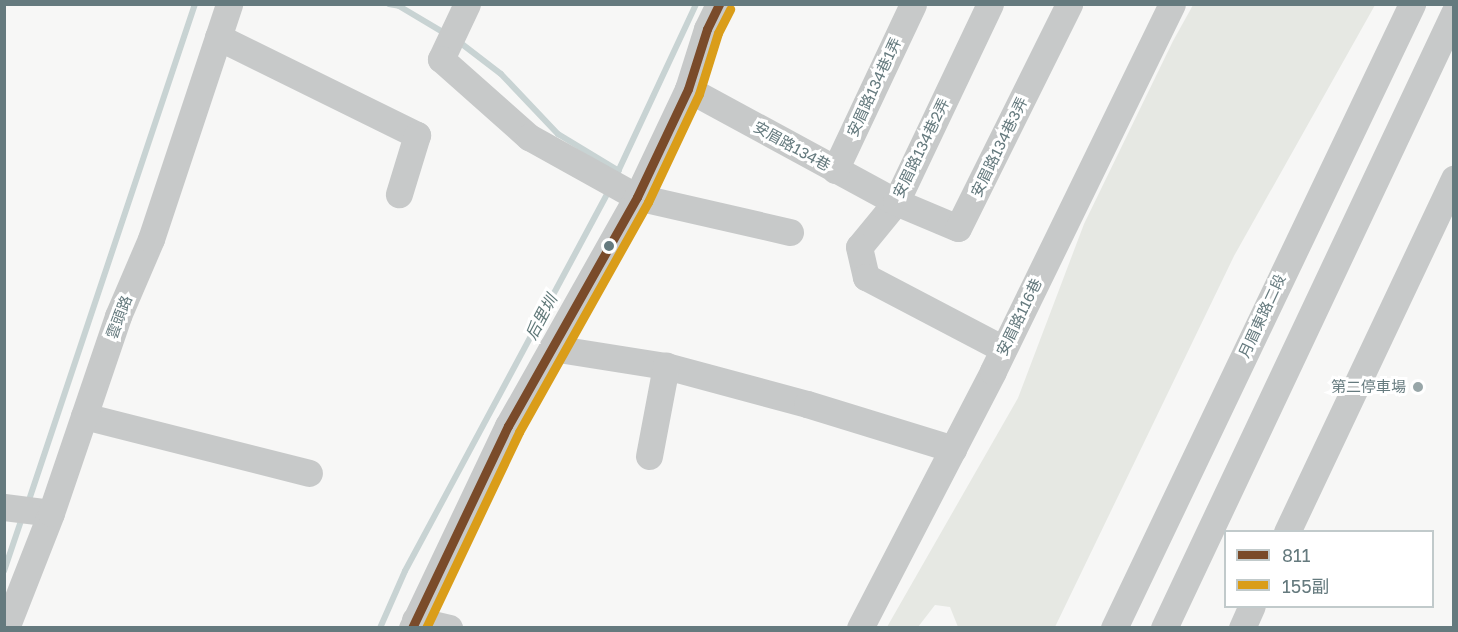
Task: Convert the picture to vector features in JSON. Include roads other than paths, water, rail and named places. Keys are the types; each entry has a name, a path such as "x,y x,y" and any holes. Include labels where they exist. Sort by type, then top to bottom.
{"street":[{"name":"雲頭路","path":"6,627 51,513 118,316 151,238 229,4"},
{"path":"467,4 441,59 529,137 637,196 790,232"},
{"path":"449,627 414,624 508,426 637,196 688,89 707,29 719,4"},
{"name":"安眉路134巷1弄","path":"835,170 913,4"},
{"name":"安眉路134巷2弄","path":"990,4 896,202 859,247 866,277 1003,349"},
{"name":"安眉路134巷3弄","path":"896,202 958,228 1069,4"},
{"name":"安眉路116巷","path":"860,627 953,449 1172,4"},
{"name":"月眉東路二段","path":"1114,627 1412,4"},
{"path":"1164,627 1454,13"},
{"path":"218,37 417,135 399,194"},
{"name":"安眉路134巷","path":"688,89 896,202"},
{"path":"1287,530 1454,178"},
{"path":"552,348 666,366 807,404 953,449"},
{"path":"649,456 666,366"},
{"path":"84,417 309,473"},
{"path":"4,507 51,513"},
{"path":"1242,627 1251,608"}],"waterway":[{"path":"28,503 195,4"},
{"path":"389,4 399,6 446,34"},
{"name":"后里圳","path":"615,178 696,4"},
{"path":"458,41 501,74 558,134 619,171"},
{"name":"后里圳","path":"380,628 405,571 609,190"},
{"path":"4,571 23,515"}],"place":[{"name":"第二停車場","path":"1418,387"}]}
